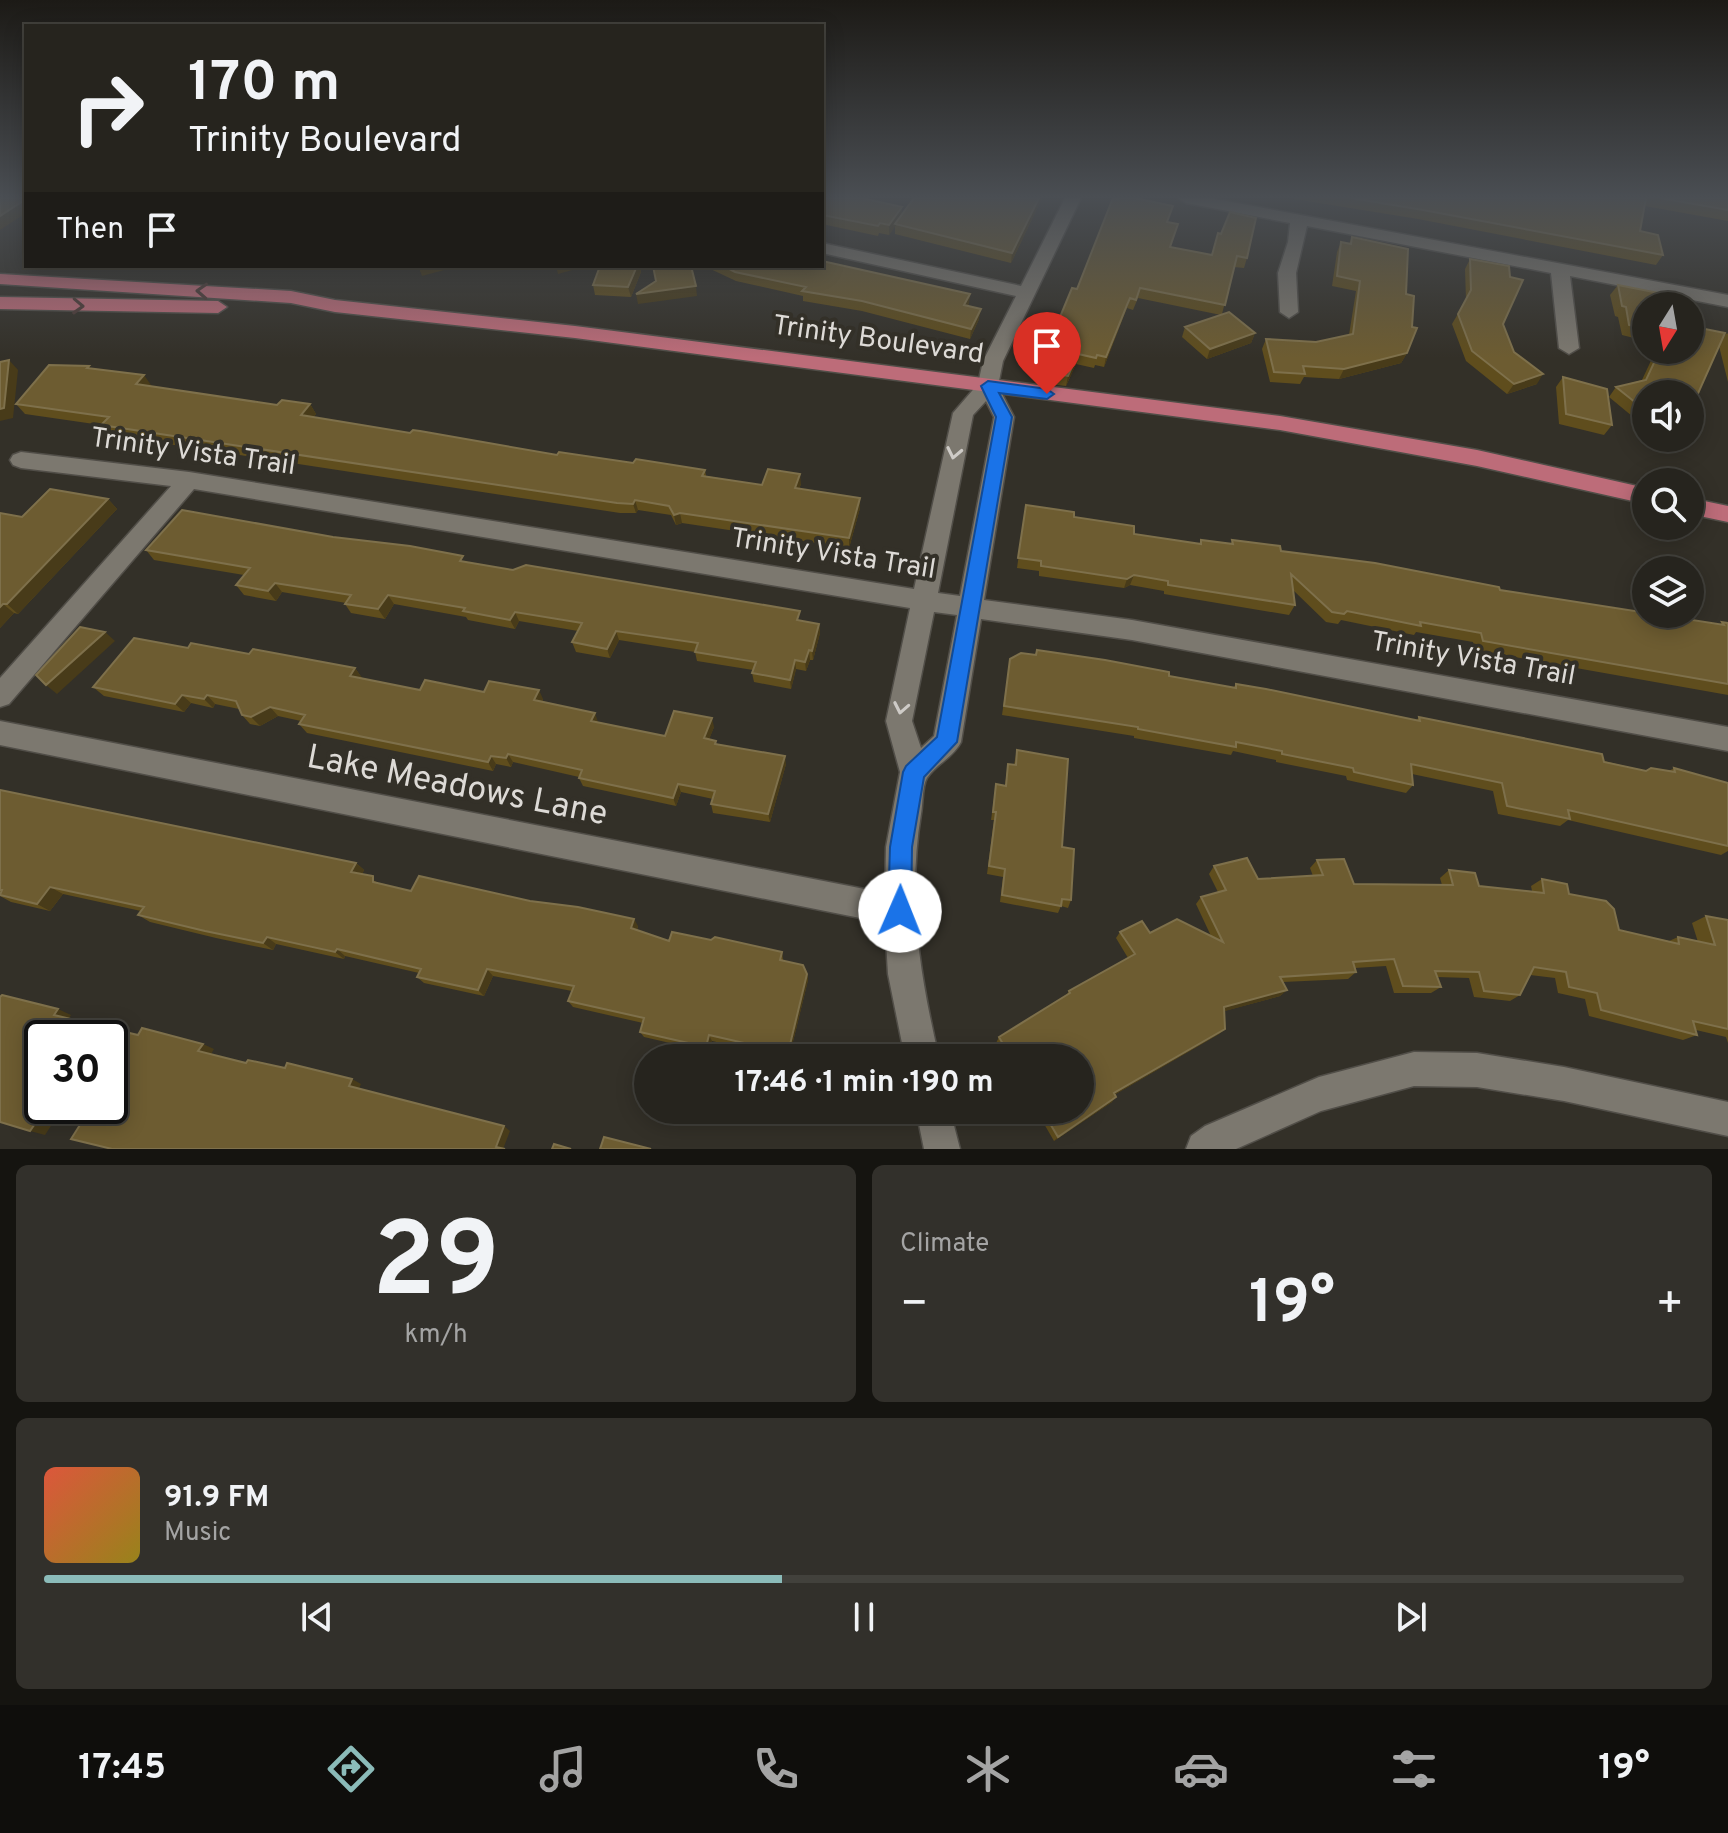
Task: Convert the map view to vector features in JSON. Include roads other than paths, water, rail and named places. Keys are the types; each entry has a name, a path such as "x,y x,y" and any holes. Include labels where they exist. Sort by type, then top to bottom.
{"main road":[{"name":"Trinity Boulevard","path":"0,279 277,296 335,306 575,332 1280,423 1477,458 1632,493"},
{"name":"Trinity Boulevard","path":"0,303 105,307 335,306"},
{"path":"1704,509 1728,514"}],"street":[{"path":"838,252 1027,293"},
{"path":"919,1044 904,974 900,911 901,847 914,772 899,721 963,413 988,386 993,361 1047,252"},
{"path":"1289,312 1287,273 1294,252"},
{"path":"1467,252 1728,301"},
{"path":"1560,269 1569,348"},
{"path":"914,772 947,742 1004,417 988,386"},
{"name":"Trinity Vista Trail","path":"21,460 189,480 971,608 1132,630 1728,739"},
{"path":"0,696 189,480"},
{"name":"Lake Meadows Lane","path":"0,733 900,911"},
{"path":"1204,1149 1218,1139 1319,1094 1414,1069 1477,1070 1564,1084 1728,1119"},
{"path":"936,1124 942,1149"}]}
